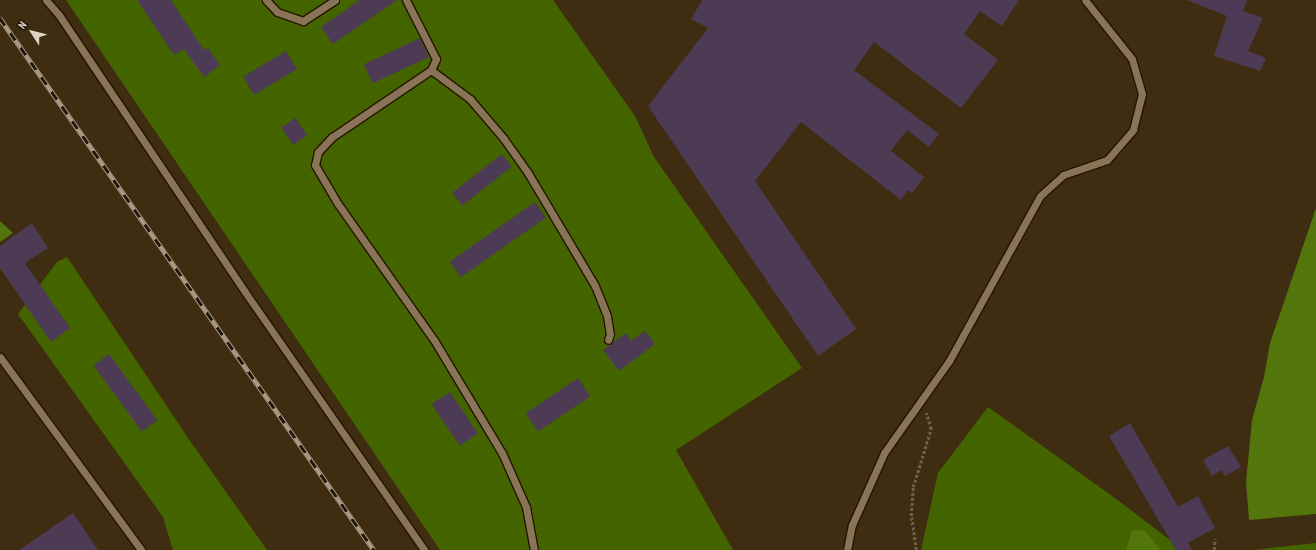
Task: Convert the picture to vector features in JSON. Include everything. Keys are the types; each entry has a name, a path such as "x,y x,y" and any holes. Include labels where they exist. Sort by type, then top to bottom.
{"lane":[{"path":"46,0 58,15 245,292 424,550"},
{"path":"266,0 276,12 303,21 335,0"},
{"path":"406,0 436,60 431,70 332,137 318,152 315,165 338,204 434,340 502,453 526,507 534,550"},
{"path":"847,550 852,525 884,453 949,362 1040,196 1063,175 1108,160 1133,130 1142,94 1132,58 1085,0"},
{"path":"431,70 470,99 504,139 528,173 595,286 608,316 610,334 608,340"},
{"path":"0,357 140,550"}],"path":[{"path":"916,550 911,516 913,487 931,429 922,399"},
{"path":"1214,550 1215,539"}],"green space":[{"path":"66,0 553,0 635,116 654,157 802,368 676,450 733,550 440,550"},
{"path":"1316,208 1316,514 1249,520 1246,482 1252,420 1264,377 1270,343"},
{"path":"0,221 13,233 0,242"},
{"path":"67,257 188,438 267,550 173,550 163,517 18,314 57,262"},
{"path":"988,407 1119,501 1183,550 921,550 938,473"},
{"path":"1144,530 1161,550 1126,550 1132,531"},
{"path":"1316,543 1316,550 1253,550"}],"building":[{"path":"137,0 171,0 204,50 208,48 220,65 204,77 184,49 174,55"},
{"path":"360,0 397,0 333,44 321,27"},
{"path":"702,0 1019,0 1002,26 980,11 964,34 998,60 961,108 874,42 854,70 939,134 929,147 907,130 891,151 924,177 912,193 908,190 901,200 801,122 755,181 856,329 818,356 648,106 708,28 691,19"},
{"path":"1187,0 1247,0 1243,11 1263,18 1248,51 1266,58 1260,71 1214,56 1227,16"},
{"path":"420,38 429,57 373,83 364,64"},
{"path":"286,51 297,69 254,95 243,77"},
{"path":"295,118 307,135 293,145 281,128"},
{"path":"502,154 512,167 462,205 452,193"},
{"path":"535,202 546,218 461,277 450,262"},
{"path":"32,223 48,248 25,263 70,328 51,342 0,268 0,246"},
{"path":"645,331 655,344 619,371 603,350 626,333 631,341"},
{"path":"109,354 157,420 142,432 94,365"},
{"path":"578,378 590,396 538,431 526,413"},
{"path":"450,392 478,433 460,446 432,404"},
{"path":"1130,423 1178,507 1198,496 1215,528 1188,543 1192,550 1176,550 1109,436"},
{"path":"1228,446 1241,467 1225,476 1222,470 1212,476 1203,460"},
{"path":"73,513 98,550 19,550"}],"railway":[{"path":"0,18 374,550"}]}
